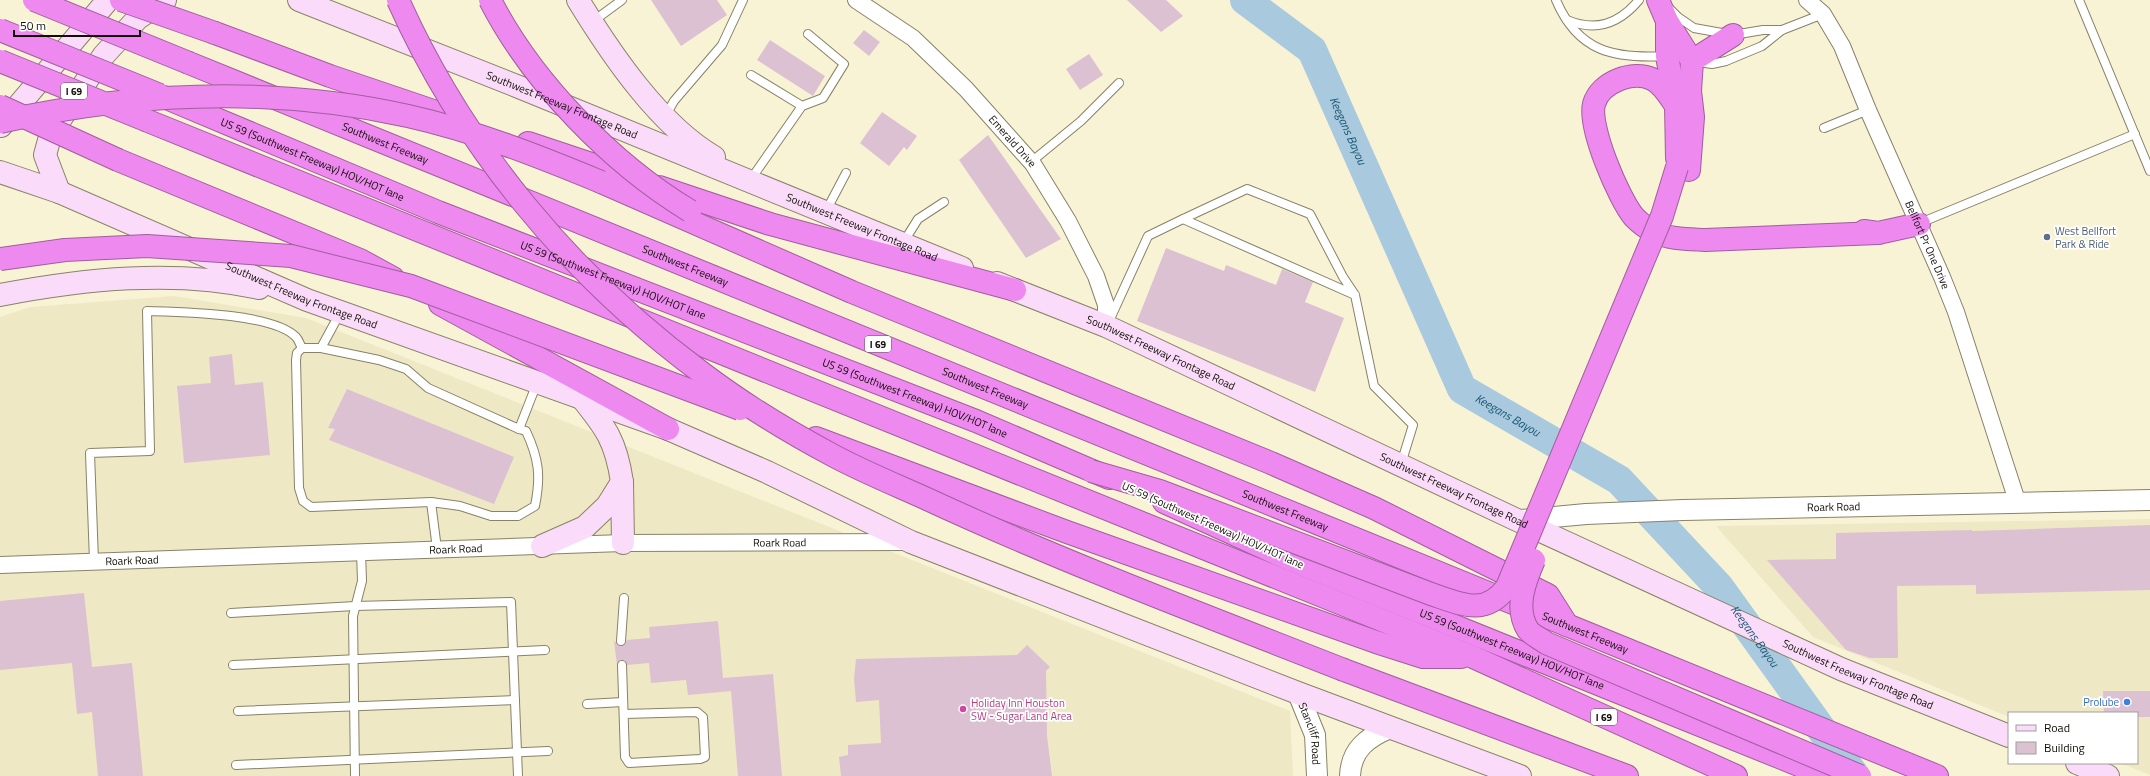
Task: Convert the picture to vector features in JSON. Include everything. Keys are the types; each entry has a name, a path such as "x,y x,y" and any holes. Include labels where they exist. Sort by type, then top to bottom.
{"highway":[{"name":"Southwest Freeway","path":"34,0 1936,776"},
{"path":"121,0 330,76 770,224 1015,290"},
{"path":"398,0 409,26 452,104 526,206 567,254 651,334 703,375 756,410 835,457 1003,534 1344,670 1627,776"},
{"path":"490,0 525,56 562,102 586,128 640,176 728,238"},
{"path":"1091,471 1160,491 1325,556 1466,605 1479,606 1490,603 1502,594 1507,587 1683,169 1693,117 1690,91 1678,58 1664,10 1658,0"},
{"name":"US 59 (Southwest Freeway) HOV/HOT lane","path":"0,30 438,212 690,312 976,421 1284,557 1826,776"},
{"path":"1678,58 1733,35"},
{"path":"1678,58 1676,106 1686,188 1675,222 1578,450 1524,584 1521,601 1524,621 1529,631 1546,643 1860,776"},
{"name":"I 69","path":"0,61 1472,657 1736,776"},
{"path":"1676,106 1669,95 1652,79 1628,77 1614,81 1603,89 1594,104 1593,123 1600,145 1624,201 1635,218 1653,232 1666,235 1721,229 1793,225 1878,233 1918,224"},
{"path":"0,122 77,107 165,97 255,96 347,105 408,116 500,143 601,182 809,274 1271,463 1374,508 1548,595 1567,625"},
{"path":"0,106 118,160 360,260 668,429"},
{"path":"0,260 64,250 147,246 291,256 411,286 1066,532 1376,642 1423,657 1472,657"}],"main road":[{"path":"78,36 90,0"},
{"path":"0,127 108,0"},
{"path":"59,192 45,155 51,133 104,55 138,18 164,0"},
{"name":"Southwest Freeway Frontage Road","path":"299,0 758,183 902,244 1106,326 1517,520 1841,669 2008,736"},
{"path":"578,0 634,83 665,116 700,149 758,183"},
{"name":"Southwest Freeway Frontage Road","path":"0,172 59,192 308,300 580,396 668,429 767,472 911,542 1390,728 1494,772 1520,776"},
{"path":"0,295 107,279 163,278 236,283 308,300"},
{"path":"580,396 605,427 615,446 622,482 623,543"},
{"path":"542,546 585,527 607,506 622,482"},
{"path":"2079,764 2108,776"}],"street":[{"name":"Emerald Drive","path":"856,0 913,38 966,89 1031,162 1068,221 1096,276 1106,305 1106,326"},
{"name":"Bellfort Pr One Drive","path":"1807,0 1824,14 1842,46 1868,110 1956,312 2018,504"},
{"name":"Roark Road","path":"1517,520 1586,514 1682,510 1758,510 2150,500"},
{"name":"Roark Road","path":"0,565 623,543 911,542"},
{"name":"Stancliff Road","path":"1298,693 1315,735 1317,776"},
{"path":"1350,776 1350,768 1358,750 1370,736 1390,728"}],"lane":[{"path":"592,22 622,0"},
{"path":"665,116 674,101 722,45 743,0"},
{"path":"1556,0 1564,18 1584,40 1608,52 1633,57 1678,58 1712,64 1726,61 1762,46 1782,30 1824,14"},
{"path":"1564,18 1580,25 1596,26 1614,21 1628,13 1639,0"},
{"path":"2079,0 2150,171"},
{"path":"1664,10 1678,17 1694,28 1733,35 1764,30 1782,30"},
{"path":"758,183 802,106 823,98 844,64 808,34"},
{"path":"751,75 802,106"},
{"path":"1031,162 1081,121 1119,83"},
{"path":"1824,128 1868,110"},
{"path":"1918,224 2135,134"},
{"path":"826,212 846,173"},
{"path":"1106,326 1148,236 1247,189 1310,214 1355,295 1374,386 1413,425 1400,465"},
{"path":"902,244 918,219 944,202"},
{"path":"1183,219 1355,295"},
{"path":"94,561 90,453 150,451 147,311 210,314 248,318 283,329 296,337 302,348"},
{"path":"321,348 340,311"},
{"path":"302,348 321,348 379,360 406,368 428,388 526,431 536,453 539,486 536,506 518,516 491,516 460,506 431,502 311,507 303,501 299,488 296,360 297,353 302,348"},
{"path":"519,428 538,381"},
{"path":"431,502 437,549"},
{"path":"355,776 353,616 362,581 361,552"},
{"path":"620,641 624,598"},
{"path":"231,613 355,606 511,602 518,776"},
{"path":"233,665 513,653 545,650"},
{"path":"622,665 625,757 629,763 700,760 705,757 703,716 697,712 624,714"},
{"path":"238,712 515,700"},
{"path":"587,704 623,702"},
{"path":"236,765 548,750"}],"shaded area":[{"path":"174,296 306,318 1290,711 1293,776 0,776 0,317 30,307"},
{"path":"2150,519 2150,775 2122,764 2138,764 2138,712 2008,712 2008,717 1813,637 1716,526"}],"building":[{"path":"651,0 717,0 727,15 681,46"},
{"path":"1127,0 1166,0 1183,16 1161,32"},
{"path":"864,30 880,42 869,56 853,43"},
{"path":"770,40 825,76 813,96 757,60"},
{"path":"1089,54 1103,75 1080,90 1066,69"},
{"path":"882,112 917,136 907,150 904,147 889,166 860,143"},
{"path":"988,135 1061,239 1026,258 959,160"},
{"path":"1166,248 1224,271 1226,265 1276,285 1282,269 1313,282 1305,302 1344,318 1315,392 1137,321"},
{"path":"232,354 235,385 263,382 270,455 184,463 177,386 211,383 209,357"},
{"path":"347,389 514,457 494,504 329,440 335,429 328,428"},
{"path":"2150,525 2150,590 1976,594 1976,585 1897,586 1898,658 1870,658 1846,650 1767,560 1836,559 1836,533 1972,531"},
{"path":"84,593 92,667 132,663 143,776 98,776 92,712 77,714 72,663 0,670 0,601"},
{"path":"718,621 723,678 773,674 782,776 738,776 731,691 688,695 686,680 651,683 649,663 627,665 625,660 621,660 617,665 614,641 621,646 625,644 627,640 650,638 649,627"},
{"name":"Holiday Inn Houston SW - Sugar Land Area","path":"1027,645 1050,667 1046,671 1047,736 1052,776 841,776 839,757 848,755 848,745 881,743 879,700 856,702 854,679 856,659 1017,655"},
{"name":"Prolube","path":"2103,691 2150,691 2150,717 2138,717 2138,712 2104,712"}],"waterway":[{"name":"Keegans Bayou","path":"1245,0 1312,50 1462,389 1619,480 1719,587 1855,776"}],"place":[{"name":"West Bellfort Park & Ride","path":"2047,237"},
{"name":"Prolube","path":"2127,702"},
{"name":"Holiday Inn Houston SW - Sugar Land Area","path":"963,709"}]}
